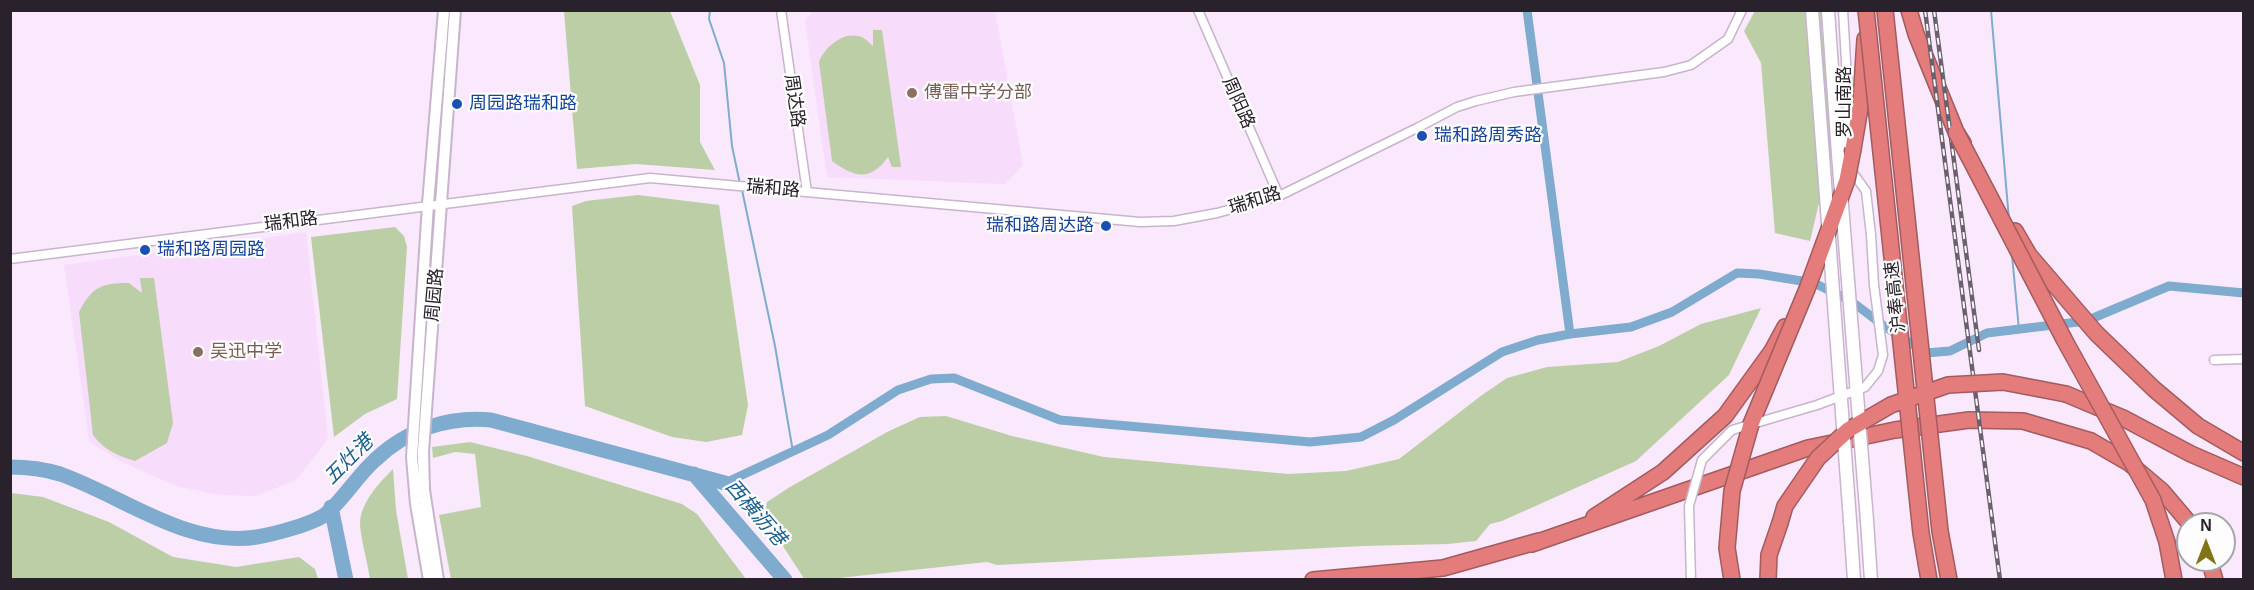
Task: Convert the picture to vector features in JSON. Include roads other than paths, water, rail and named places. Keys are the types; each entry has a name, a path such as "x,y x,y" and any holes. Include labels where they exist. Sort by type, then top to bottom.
{"highway":[{"name":"沪奉高速","path":"1884,10 1939,519 1949,579"},
{"path":"1909,10 1916,34 1956,132 2059,331 2153,500 2174,579"},
{"name":"沪奉高速","path":"1866,13 1920,533 1929,579"},
{"path":"1732,579 1727,548 1732,491 1752,424 1807,289 1847,180 1861,102 1866,13"},
{"path":"1956,132 2029,255 2096,333 2154,389 2198,426 2244,453"},
{"path":"1532,544 1598,515 1663,472 1725,416 1772,351 1807,289"},
{"path":"1768,579 1769,555 1785,506 1818,458 1848,430 1891,405 1948,385 2003,382 2067,394 2123,418 2191,454 2244,477"},
{"path":"1313,579 1443,568 1532,544 1808,448 1895,430 1969,420 2023,421 2091,441 2129,463 2162,491 2180,512"}],"main road":[{"name":"罗山南路","path":"1812,10 1854,579"},
{"name":"罗山南路","path":"1828,10 1872,579"}],"street":[{"name":"周园路","path":"429,579 416,504 412,457 428,204 444,10"},
{"name":"周园路","path":"438,579 424,490 423,452 455,10"},
{"name":"周达路","path":"781,10 807,192"},
{"name":"周阳路","path":"1198,10 1279,196"},
{"name":"罗山南路","path":"1691,579 1689,506 1702,460 1732,430 1817,405 1865,387 1878,371 1883,355 1866,191 1853,173 1845,148 1849,114 1843,10"},
{"name":"瑞和路","path":"10,259 428,204 650,178 1140,222 1174,221 1217,213 1279,196 1457,107 1514,92 1664,72 1691,65 1728,39 1741,14"},
{"path":"2214,360 2244,359"}],"waterway":[{"path":"710,10 709,19 724,63 732,146 740,184"},
{"path":"1527,10 1570,334"},
{"path":"1991,10 2009,220"},
{"path":"742,190 775,346 793,452"},
{"path":"2012,255 2019,330"},
{"path":"725,483 828,435 898,390 931,379 954,378 1060,420 1310,442 1361,437 1394,420 1502,352 1538,340 1631,327 1672,312 1737,273 1759,274 1814,283 1851,301 1926,353 1950,351 1987,333 2086,321 2169,286 2244,293"},
{"name":"五灶港","path":"10,467 60,474 181,528 206,535 231,538 273,534 320,518 333,508 368,466 387,450 428,427 459,420 491,420 725,483"},
{"name":"西横沥港","path":"694,474 785,580"},
{"path":"331,507 346,580"}],"railway":[{"path":"1925,10 2000,580"},
{"path":"1934,10 1979,350"}],"place":[{"name":"傅雷中学分部","path":"912,93"},
{"name":"周园路瑞和路","path":"457,104"},
{"name":"瑞和路周秀路","path":"1422,136"},
{"name":"瑞和路周达路","path":"1106,226"},
{"name":"瑞和路周园路","path":"145,250"},
{"name":"吴迅中学","path":"198,352"}]}
